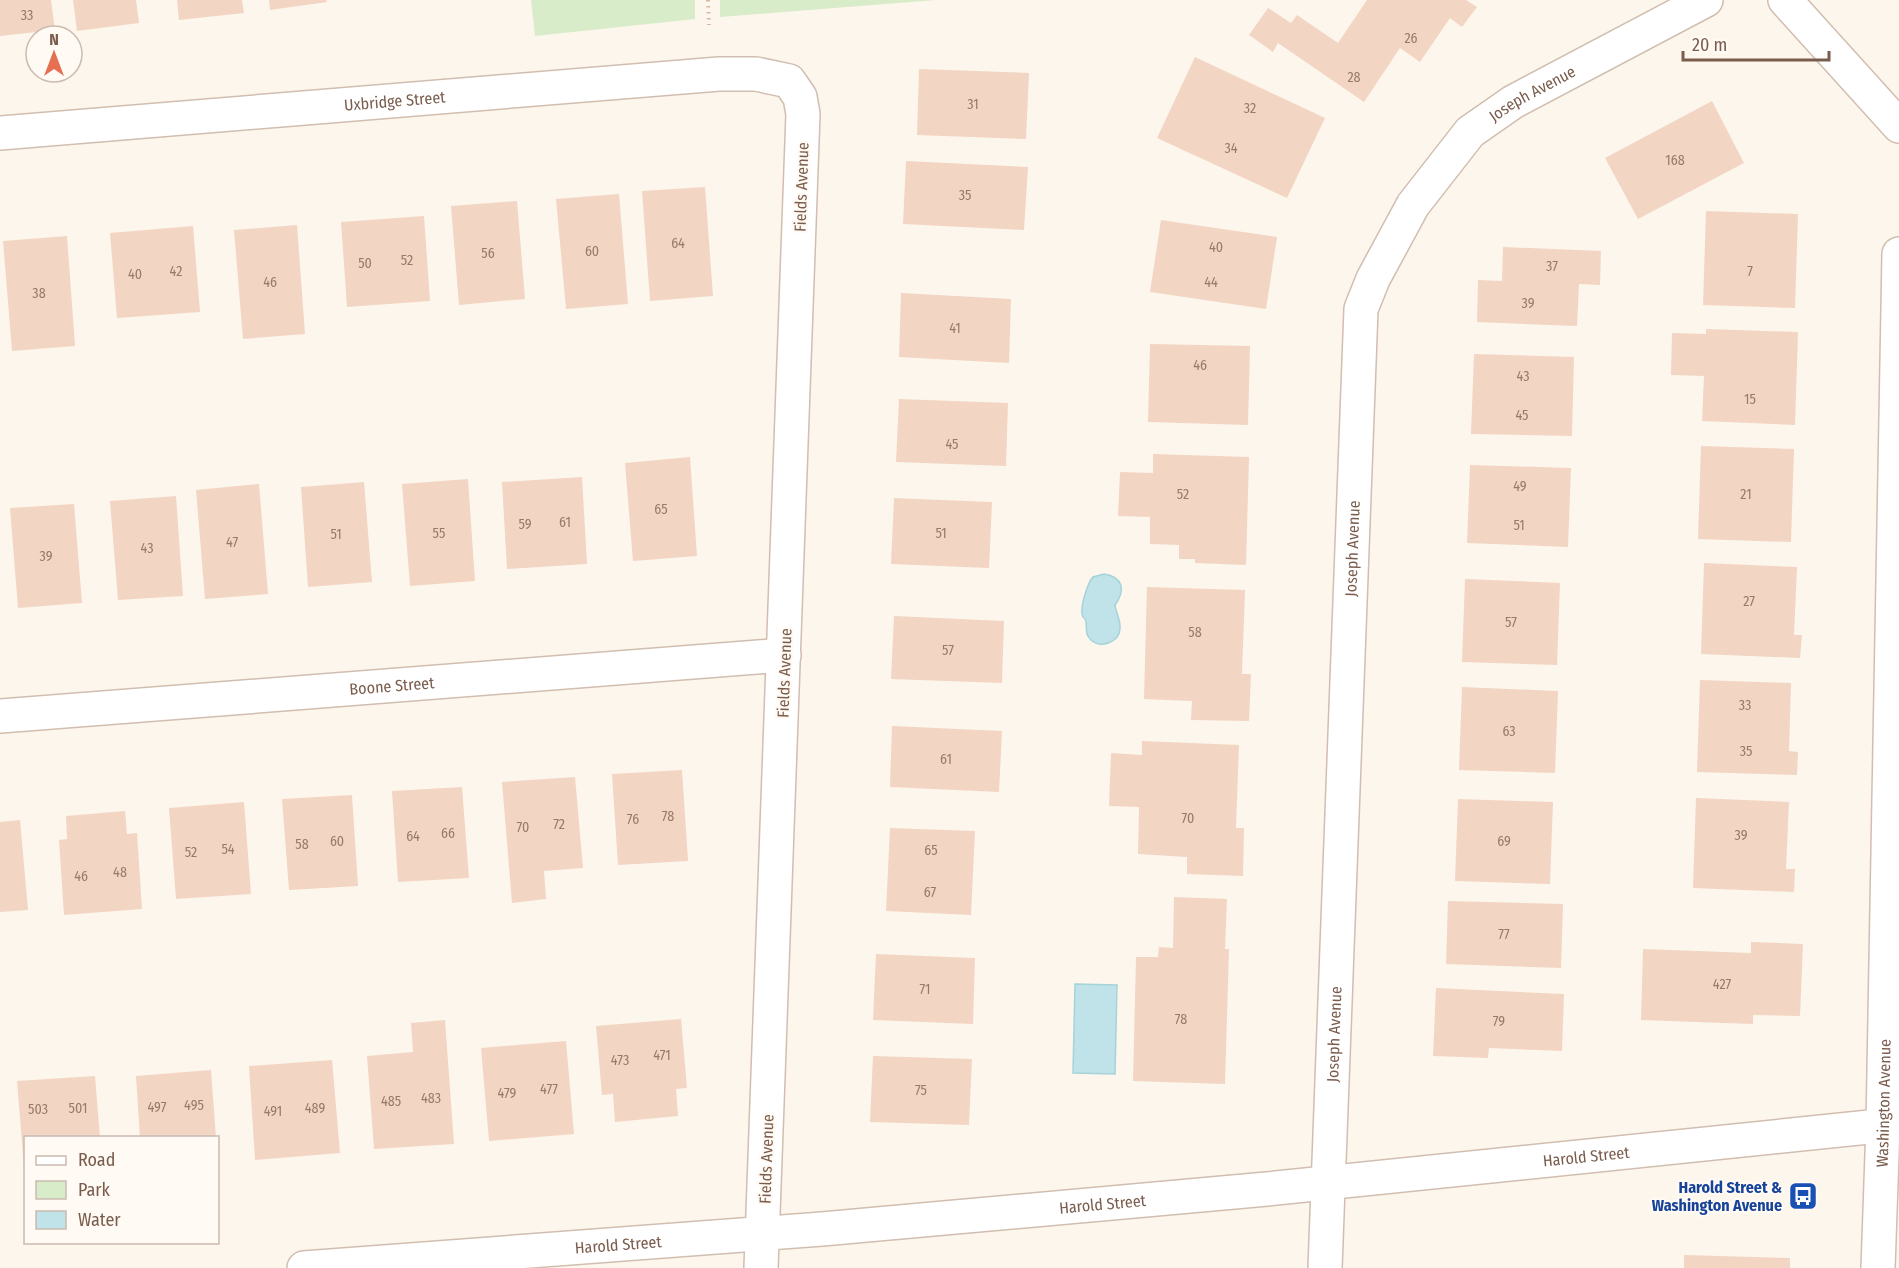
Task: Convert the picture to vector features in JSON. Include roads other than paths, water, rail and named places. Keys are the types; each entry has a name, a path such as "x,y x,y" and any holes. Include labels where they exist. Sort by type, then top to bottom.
{"street":[{"name":"Joseph Avenue","path":"1325,1268 1361,309 1373,279 1413,206 1470,132 1513,102 1706,0"},
{"path":"1785,0 1899,126"},
{"name":"Uxbridge Street","path":"0,133 719,74 756,74 789,81"},
{"name":"Fields Avenue","path":"761,1268 803,114 800,97 789,81"},
{"name":"Washington Avenue","path":"1878,1268 1891,1125 1899,254"},
{"name":"Boone Street","path":"0,716 784,655"},
{"name":"Harold Street","path":"304,1268 763,1234 1328,1184 1891,1125"}],"water":[{"path":"1104,574 1115,578 1121,585 1121,594 1115,605 1120,629 1113,641 1100,644 1095,643 1088,636 1082,610 1090,581 1093,577"},
{"path":"1075,984 1117,985 1115,1074 1073,1073"}],"place":[{"name":"Harold Street & Washington Avenue","path":"1803,1196"}]}
